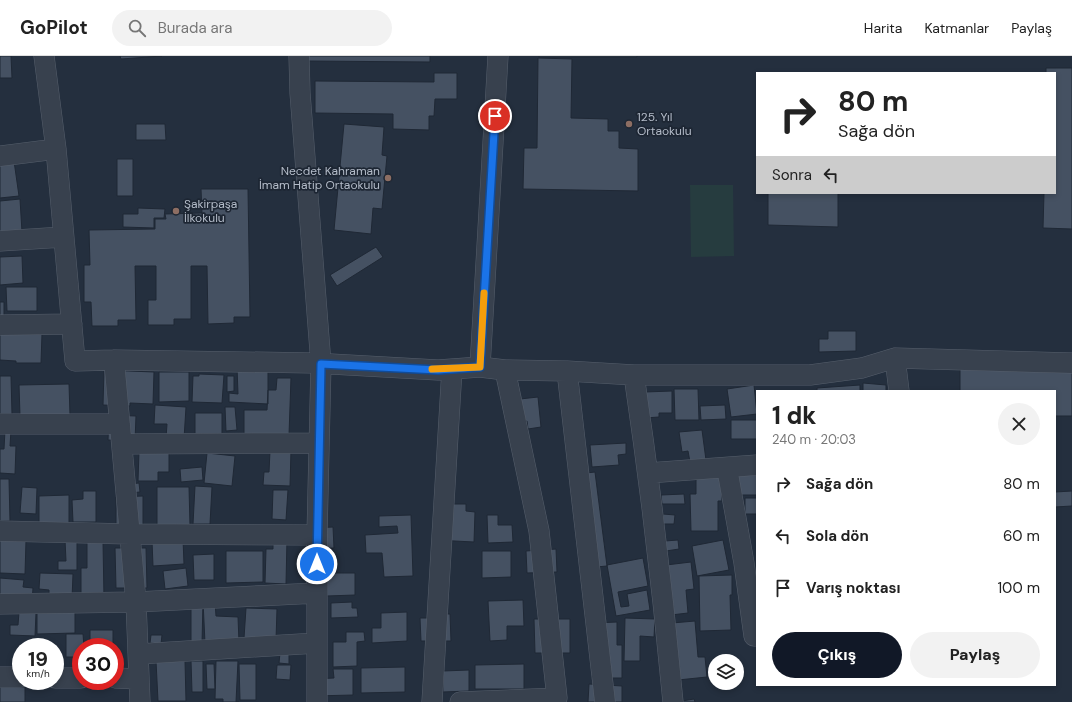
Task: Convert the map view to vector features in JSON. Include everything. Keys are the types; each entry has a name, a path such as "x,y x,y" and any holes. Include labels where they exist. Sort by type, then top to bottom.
{"street":[{"path":"44,56 56,149 75,361 114,360 321,364 438,370 480,367 505,370 567,371 634,375 810,375 862,368 895,358 1072,363"},
{"path":"299,56 300,93 321,364 317,535 317,702"},
{"path":"480,367 498,56"},
{"path":"0,156 56,149"},
{"path":"0,240 63,236"},
{"path":"0,325 72,324"},
{"path":"895,358 900,390"},
{"path":"114,360 136,602 140,702"},
{"path":"432,702 452,369"},
{"path":"460,702 556,698 538,531 505,370"},
{"path":"567,371 605,702"},
{"path":"634,375 648,473 664,607 673,702"},
{"path":"0,424 120,424"},
{"path":"122,444 319,443"},
{"path":"648,473 756,466"},
{"path":"728,468 751,562 754,636 756,636"},
{"path":"0,531 130,534 317,535"},
{"path":"0,604 136,602 317,593"},
{"path":"139,654 317,643"},
{"path":"0,677 12,677"},
{"path":"124,678 139,679"}],"green space":[{"path":"690,185 733,185 734,256 691,257"}],"building":[{"path":"0,56 11,56 12,78 0,78"},
{"path":"120,56 162,56 121,59"},
{"path":"307,56 430,56 430,62 307,61"},
{"path":"637,56 637,57 539,57"},
{"path":"538,58 572,59 571,118 608,119 608,131 619,131 619,148 638,149 638,191 523,189 524,148 537,148"},
{"path":"1046,68 1072,68 1072,229 1043,228 1044,194 1056,194 1056,72 1046,72"},
{"path":"434,73 457,73 457,99 435,99 434,116 429,116 429,130 393,129 393,114 315,113 315,81 434,82"},
{"path":"136,124 165,124 166,140 136,140"},
{"path":"344,124 384,127 382,155 387,156 382,209 373,208 371,234 334,230"},
{"path":"117,159 133,159 133,196 117,196"},
{"path":"14,161 19,196 0,198 0,162"},
{"path":"201,189 248,189 250,317 234,317 234,323 208,324 207,266 191,266 191,319 174,319 174,325 148,325 148,300 156,300 156,266 135,266 136,320 118,320 118,326 92,326 91,302 84,302 84,265 90,265 89,230 155,229 155,219 166,219 165,214 202,213"},
{"path":"768,194 838,194 838,227 768,225"},
{"path":"20,199 22,232 0,234 0,201"},
{"path":"138,208 165,209 164,218 154,218 154,228 123,227 123,214 138,214"},
{"path":"376,247 383,257 337,286 330,275"},
{"path":"22,256 23,283 0,285 0,257"},
{"path":"6,287 37,287 37,311 7,311"},
{"path":"0,302 4,302 4,324 0,324"},
{"path":"828,331 856,331 856,351 819,352 819,339 828,339"},
{"path":"0,332 42,334 41,363 16,363 16,361 0,360"},
{"path":"237,367 268,367 268,404 229,402 229,393 238,394"},
{"path":"960,368 1072,368 1072,416 1056,416 1056,390 960,390"},
{"path":"104,370 154,372 153,404 130,403 130,406 103,405"},
{"path":"159,372 189,372 189,401 159,402"},
{"path":"199,374 224,375 222,403 192,402 193,376 199,376"},
{"path":"0,376 11,376 12,414 0,414"},
{"path":"227,376 234,376 234,391 227,392"},
{"path":"277,378 291,378 289,435 244,434 244,410 267,410 268,390 276,390"},
{"path":"863,383 886,385 886,390 863,390"},
{"path":"69,384 70,415 20,416 19,385"},
{"path":"754,385 756,414 731,417 727,389"},
{"path":"860,385 860,390 817,390 817,388"},
{"path":"674,389 698,389 699,420 675,420"},
{"path":"672,391 672,413 659,413 659,417 645,418 645,392"},
{"path":"538,397 541,427 528,429 527,421 513,422 511,400"},
{"path":"155,405 186,407 184,439 166,438 167,424 154,424"},
{"path":"725,405 726,419 701,420 700,406"},
{"path":"225,407 235,407 237,430 226,431"},
{"path":"195,413 222,413 222,435 195,435"},
{"path":"109,415 136,416 135,441 108,440"},
{"path":"731,420 756,420 756,439 731,439"},
{"path":"5,430 11,430 10,446 16,446 15,474 0,473 0,449 4,449"},
{"path":"702,430 706,460 690,462 688,451 682,452 679,432"},
{"path":"626,443 626,454 618,455 619,465 592,467 590,445"},
{"path":"139,451 169,451 169,472 158,472 158,481 138,481"},
{"path":"270,451 291,451 290,486 263,485 264,472 269,472"},
{"path":"207,453 235,456 232,486 204,483"},
{"path":"202,467 203,480 181,482 180,469"},
{"path":"595,472 607,566 596,567 579,554 569,475"},
{"path":"734,472 756,472 756,495 734,495"},
{"path":"696,475 721,475 722,501 718,501 718,531 691,531 690,494 696,494"},
{"path":"0,479 9,479 10,521 0,521"},
{"path":"139,483 140,492 130,493 129,484"},
{"path":"195,486 212,487 210,524 193,524"},
{"path":"22,487 37,488 36,514 20,513"},
{"path":"157,487 189,487 190,525 157,525"},
{"path":"273,490 288,490 286,520 272,519"},
{"path":"83,491 96,491 96,522 73,522 72,500 83,499"},
{"path":"1072,491 1072,506 1056,507 1056,492"},
{"path":"684,494 685,504 662,504 661,495"},
{"path":"69,495 69,524 39,524 39,496"},
{"path":"143,496 143,527 116,527 116,497"},
{"path":"745,498 756,498 756,514 745,514"},
{"path":"436,504 466,504 466,511 475,512 474,542 435,540"},
{"path":"663,514 675,515 674,524 662,524"},
{"path":"411,515 413,576 384,577 382,553 366,553 365,535 398,533 397,526 379,527 379,516"},
{"path":"487,515 498,515 498,525 512,525 513,542 488,543"},
{"path":"333,527 334,548 313,549 312,528"},
{"path":"183,539 184,564 153,566 152,541"},
{"path":"273,539 287,539 286,584 265,583 266,549 273,549"},
{"path":"0,540 26,541 25,574 0,573"},
{"path":"65,540 77,540 77,570 58,570 58,561 66,561"},
{"path":"678,540 679,549 666,551 665,541"},
{"path":"723,540 729,570 697,576 692,546"},
{"path":"87,542 103,542 104,598 81,598 81,568 87,568"},
{"path":"115,548 146,548 147,588 116,588"},
{"path":"556,549 557,572 527,573 526,551"},
{"path":"226,551 263,551 263,582 226,583"},
{"path":"482,551 511,551 511,577 482,578"},
{"path":"214,554 214,580 194,580 193,555"},
{"path":"314,558 331,558 331,571 315,572"},
{"path":"643,558 648,586 618,592 621,607 629,606 627,594 647,590 650,610 616,616 607,565"},
{"path":"691,562 694,589 686,590 688,613 671,615 666,565"},
{"path":"186,568 188,586 165,589 163,571"},
{"path":"40,573 73,574 72,599 49,598 49,590 39,589"},
{"path":"327,573 355,573 355,595 327,596"},
{"path":"732,575 732,595 730,595 731,630 700,631 699,576"},
{"path":"0,578 24,580 23,587 33,588 32,603 0,601"},
{"path":"191,600 203,600 202,644 191,644"},
{"path":"523,600 524,626 507,626 507,640 490,641 488,601"},
{"path":"203,601 215,601 216,616 238,617 239,642 205,643"},
{"path":"352,602 352,608 357,608 358,617 331,618 331,603"},
{"path":"246,608 277,609 276,640 244,638"},
{"path":"37,609 75,609 75,633 37,634"},
{"path":"19,612 36,613 35,636 10,635 10,625 18,625"},
{"path":"407,612 407,641 372,643 372,628 381,628 381,613"},
{"path":"430,614 450,614 451,641 421,641 420,618 430,618"},
{"path":"625,618 655,619 654,637 640,636 640,661 624,661"},
{"path":"534,619 570,619 570,653 535,653"},
{"path":"695,621 698,657 705,657 707,677 678,680 672,623"},
{"path":"617,622 617,645 622,645 622,678 592,678 594,623"},
{"path":"90,630 113,630 113,638 90,638"},
{"path":"346,632 364,632 365,641 357,642 357,666 333,667 333,642 346,642"},
{"path":"66,634 83,634 83,638 72,638 72,657 66,657"},
{"path":"151,635 162,635 161,644 150,643"},
{"path":"280,653 289,654 289,664 279,663"},
{"path":"156,661 185,661 186,701 158,701"},
{"path":"191,661 203,661 203,692 192,692"},
{"path":"216,661 238,661 236,702 223,702 223,699 215,699"},
{"path":"206,664 214,664 215,689 207,689"},
{"path":"239,664 256,664 256,700 240,700"},
{"path":"524,664 524,689 475,689 475,665"},
{"path":"277,665 291,665 290,680 276,679"},
{"path":"405,667 405,692 361,693 361,668"},
{"path":"333,669 353,669 353,695 313,696 312,679 334,678"},
{"path":"469,670 469,691 443,692 443,671"},
{"path":"589,684 622,686 622,702 588,702"},
{"path":"0,687 12,687 12,690 25,690 25,702 0,702"},
{"path":"694,699 695,702 682,702 682,701"}],"slow traffic":[{"path":"432,369 438,370 480,367 484,293"}],"place":[{"name":"125. Yıl Ortaokulu","path":"629,124"},
{"name":"Necdet Kahraman İmam Hatip Ortaokulu","path":"388,178"},
{"name":"Şakirpaşa İlkokulu","path":"176,211"}],"route":[{"path":"317,564 321,364 438,370 480,367 495,116"}]}
